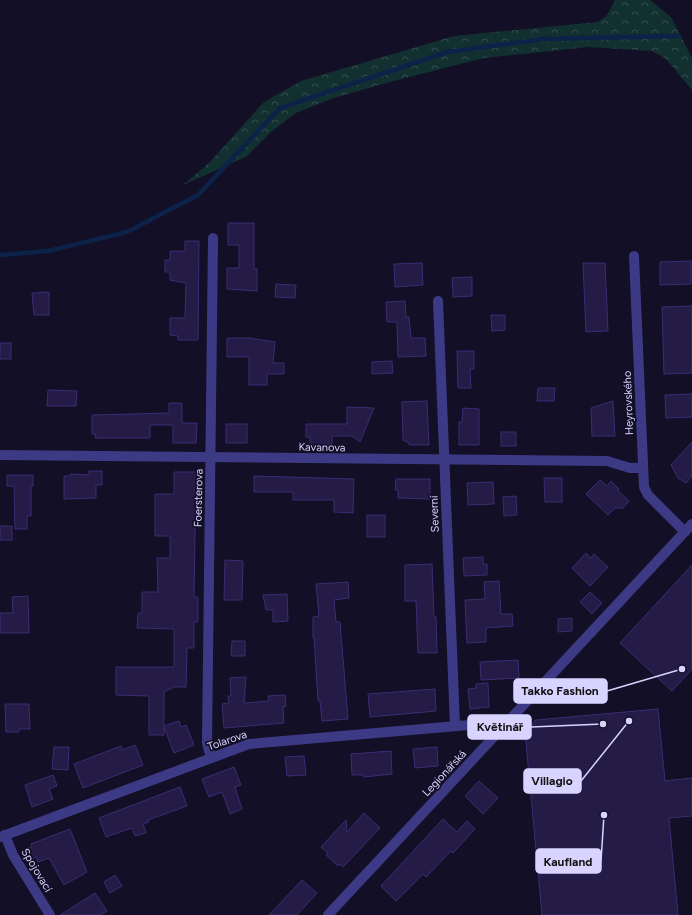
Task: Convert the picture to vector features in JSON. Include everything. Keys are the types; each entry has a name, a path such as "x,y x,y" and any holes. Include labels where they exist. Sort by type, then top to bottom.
{"street":[{"name":"Foersterova","path":"210,758 207,743 213,238"},
{"name":"Heyrovského","path":"634,256 644,487 646,493 688,528"},
{"name":"Severní","path":"438,301 454,726"},
{"name":"Kavanova","path":"0,455 607,461 630,468 643,468"},
{"name":"Legionářská","path":"328,915 688,528"},
{"name":"Tolarova","path":"3,836 210,758 255,743 454,726 485,727 498,732"},
{"name":"Spojovací","path":"3,836 50,915"}],"green space":[{"path":"615,0 650,0 671,17 692,58 692,90 666,59 652,51 589,47 484,58 334,98 296,113 271,132 246,157 183,185 209,163 264,102 301,81 454,36 598,22 607,15"}],"building":[{"path":"228,223 254,223 254,269 257,269 257,291 227,289 227,268 239,268 239,245 228,245"},
{"path":"185,241 199,241 198,340 178,340 178,336 170,335 170,318 185,318 186,283 170,280 170,272 165,272 165,260 170,260 170,251 185,251"},
{"path":"691,261 691,284 660,285 660,262"},
{"path":"422,263 423,285 395,287 394,264"},
{"path":"583,263 605,263 608,331 586,332"},
{"path":"472,277 472,296 453,297 452,278"},
{"path":"276,284 296,285 295,298 275,297"},
{"path":"49,292 49,315 34,315 32,293"},
{"path":"405,301 406,317 409,317 411,338 425,338 426,356 398,357 397,322 387,322 386,302"},
{"path":"692,306 692,373 664,374 662,307"},
{"path":"491,315 505,315 505,330 492,331"},
{"path":"227,338 249,338 275,342 273,363 284,363 284,374 267,374 267,385 249,385 249,357 227,357"},
{"path":"0,343 11,343 11,359 0,359"},
{"path":"457,351 474,351 474,369 470,369 471,388 458,388"},
{"path":"392,361 393,373 372,374 372,362"},
{"path":"538,388 555,388 554,401 537,401"},
{"path":"48,390 77,391 76,406 47,406"},
{"path":"692,394 692,417 666,418 665,395"},
{"path":"427,401 429,445 409,445 409,443 403,440 402,402"},
{"path":"613,401 615,436 592,436 591,408"},
{"path":"169,403 182,403 182,423 197,423 196,443 173,443 173,425 150,425 150,438 95,438 96,434 92,434 92,415 169,413"},
{"path":"347,407 374,408 360,442 352,436 332,436 332,444 310,445 310,437 306,437 306,424 347,424"},
{"path":"463,408 479,409 479,445 459,445 459,422 462,422"},
{"path":"226,424 247,424 247,443 226,443"},
{"path":"501,432 516,432 516,446 501,446"},
{"path":"692,442 692,476 686,483 678,478 671,465"},
{"path":"89,471 102,471 102,485 96,485 96,498 64,499 64,476 69,476 71,474 89,475"},
{"path":"174,472 196,472 194,597 198,597 198,622 194,622 194,648 187,648 186,687 174,687 164,692 164,726 179,721 181,727 186,725 194,745 174,753 164,727 164,735 149,735 149,696 116,695 116,667 174,667 174,629 137,628 138,613 142,613 142,592 158,592 157,558 170,558 170,536 155,536 155,494 174,494"},
{"path":"7,475 33,475 33,486 31,486 31,516 27,516 27,529 15,529 14,486 7,486"},
{"path":"254,476 354,479 353,513 334,512 334,500 293,500 293,492 254,492"},
{"path":"544,478 562,478 562,502 545,502"},
{"path":"396,479 430,479 430,499 398,498 398,490 395,490"},
{"path":"600,480 607,486 611,481 619,489 618,491 629,501 623,508 615,508 608,515 586,494"},
{"path":"493,482 494,504 468,505 467,483"},
{"path":"516,496 517,515 504,516 503,497"},
{"path":"367,515 385,515 385,537 367,537"},
{"path":"0,526 12,526 12,540 0,540"},
{"path":"586,553 591,558 594,554 608,567 590,586 572,568"},
{"path":"483,557 483,564 487,564 487,575 464,576 463,558"},
{"path":"225,560 243,561 242,600 224,600"},
{"path":"432,564 437,653 418,653 416,601 405,601 405,565"},
{"path":"692,565 692,669 672,691 620,643"},
{"path":"499,581 501,614 512,614 513,626 486,628 486,642 467,643 465,600 485,599 484,582"},
{"path":"348,582 349,598 334,600 336,622 340,622 348,719 322,721 320,701 318,701 313,638 313,617 319,616 316,584"},
{"path":"590,592 602,603 592,614 580,602"},
{"path":"287,594 288,621 273,622 273,610 266,610 263,595"},
{"path":"28,596 29,633 0,633 0,613 13,613 12,597"},
{"path":"572,618 572,631 558,632 558,619"},
{"path":"232,641 245,641 245,656 231,656"},
{"path":"518,660 519,678 481,680 480,662"},
{"path":"246,677 244,703 269,701 268,696 285,695 286,706 283,707 284,723 224,728 222,704 229,703 228,696 231,696 230,678"},
{"path":"488,683 489,707 470,709 468,689 476,688 476,684"},
{"path":"435,689 436,711 370,717 368,694"},
{"path":"5,704 29,704 30,729 19,729 19,732 6,732"},
{"path":"658,709 665,781 692,778 692,816 669,818 678,915 542,915 525,732 536,720"},
{"path":"135,745 143,765 83,788 74,764 121,746 122,750"},
{"path":"54,747 69,747 68,770 52,769"},
{"path":"437,747 438,766 415,768 413,749"},
{"path":"391,751 392,774 364,777 364,775 352,775 351,754"},
{"path":"304,756 306,775 287,776 285,757"},
{"path":"234,767 241,785 235,787 242,809 230,814 222,792 209,797 202,779"},
{"path":"53,775 57,786 49,789 53,799 32,807 25,785"},
{"path":"479,781 498,798 483,814 465,796"},
{"path":"180,787 187,806 148,820 149,822 143,824 146,833 135,836 132,828 106,837 99,818"},
{"path":"364,813 380,828 343,867 340,864 338,866 326,855 328,853 321,847 346,820 347,832"},
{"path":"443,819 457,832 467,821 475,829 453,853 451,851 426,877 423,874 396,901 381,886"},
{"path":"70,829 87,872 64,885 49,858 38,862 36,857 32,859 28,848 32,847 31,844"},
{"path":"115,875 122,886 110,893 104,882"},
{"path":"302,880 317,893 297,915 269,915"},
{"path":"95,893 107,911 100,915 60,915"}],"waterway":[{"path":"0,255 48,251 127,232 198,195 280,108 447,52 543,39 677,36"}],"place":[{"name":"Takko Fashion","path":"682,669"},
{"name":"Villagio","path":"629,721"},
{"name":"Květinář","path":"603,724"},
{"name":"Kaufland","path":"604,815"}]}
